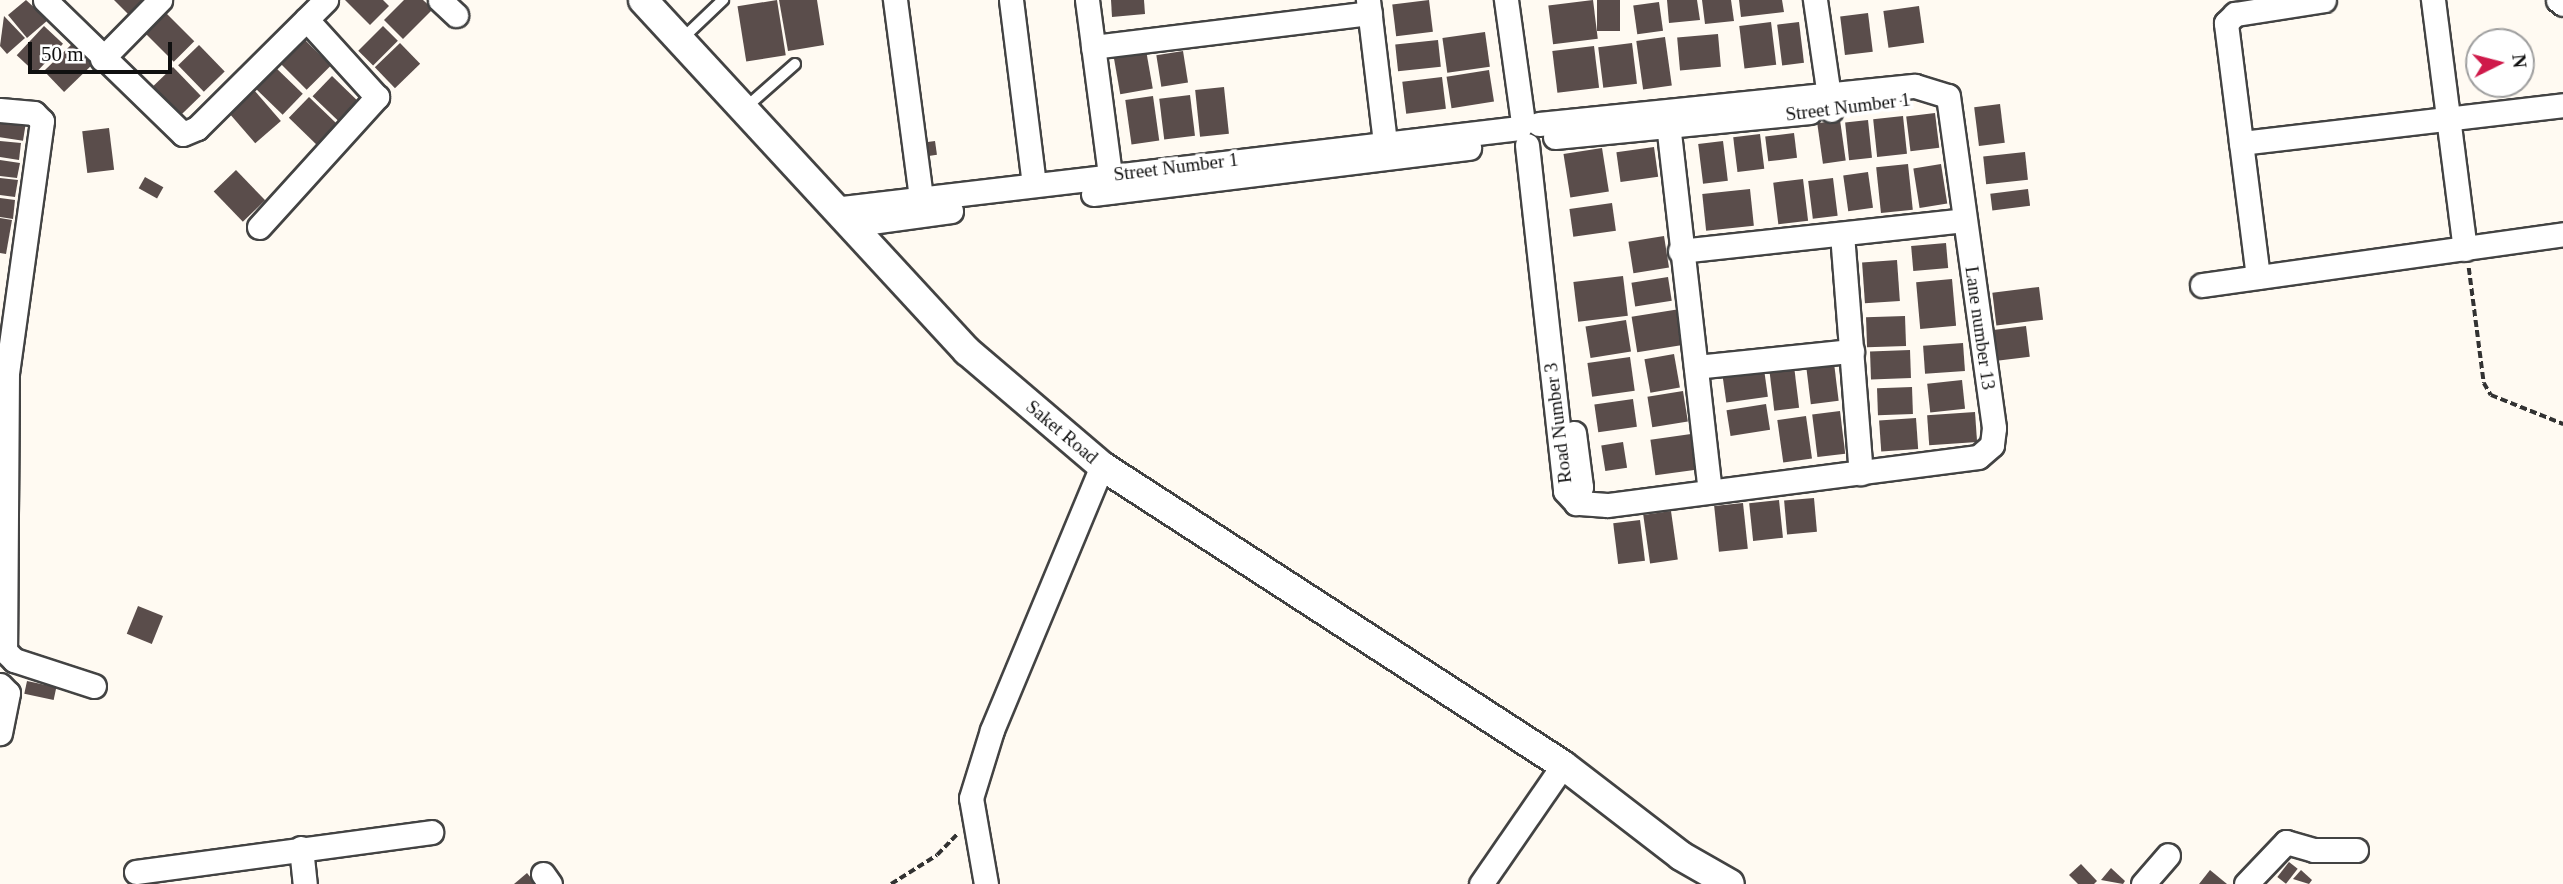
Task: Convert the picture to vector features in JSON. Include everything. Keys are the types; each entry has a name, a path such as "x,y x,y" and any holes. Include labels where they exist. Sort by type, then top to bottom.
{"street":[{"path":"45,0 102,59 183,134 197,128 326,0"},
{"path":"102,59 160,0"},
{"name":"Saket Road","path":"643,0 742,111 967,351 1102,466 1563,765 1682,856 1730,884"},
{"path":"895,0 922,207"},
{"path":"1011,0 1034,185"},
{"path":"1087,0 1111,184"},
{"name":"Road Number 3","path":"1506,0 1530,133 1581,487 1576,503 1607,505 1710,491"},
{"name":"Road Number 3","path":"1521,0 1530,133"},
{"path":"1815,0 1830,103"},
{"path":"2258,277 2226,23 2235,14 2324,0"},
{"path":"2433,0 2465,249"},
{"path":"2558,0 2563,4"},
{"path":"1093,47 1369,6 1385,142"},
{"path":"259,227 377,97 306,19"},
{"name":"Street Number 1","path":"841,217 1530,133 1830,103 1915,86 1928,91"},
{"name":"Lane number 13","path":"1861,473 1978,457 1992,444 1994,428 1964,220 1954,110 1948,96 1928,91"},
{"path":"2241,143 2563,104"},
{"path":"0,110 34,113 42,121 4,371 2,620 8,657 94,686"},
{"path":"1668,118 1710,491 1861,473 1842,233"},
{"name":"Street Number 1","path":"922,207 1034,185 1111,184 1385,142 1530,133"},
{"path":"1681,251 1964,220"},
{"path":"2202,285 2563,233"},
{"path":"1696,367 1852,351"},
{"path":"986,884 971,798 992,730 1102,466"},
{"path":"0,685 8,694 0,733"},
{"path":"1481,884 1563,765"},
{"path":"136,872 431,832"},
{"path":"2246,884 2286,842 2314,850 2356,850"},
{"path":"301,848 305,884"},
{"path":"2143,884 2168,855"}],"lane":[{"path":"679,42 723,0"},
{"path":"742,111 795,64"}],"path":[{"path":"2465,249 2484,383 2500,402 2563,425"},
{"path":"891,884 937,855 974,816"}],"building":[{"path":"26,0 48,20 27,38 8,15"},
{"path":"114,0 143,0 129,15"},
{"path":"345,0 383,0 389,6 370,25"},
{"path":"404,0 423,0 433,9 403,39 384,20"},
{"path":"777,0 786,55 746,62 737,6"},
{"path":"779,0 817,0 824,45 788,51"},
{"path":"1111,0 1144,0 1145,14 1112,17"},
{"path":"1429,0 1433,32 1396,36 1392,5"},
{"path":"1593,0 1598,39 1553,44 1548,5"},
{"path":"1597,0 1620,0 1620,31 1597,31"},
{"path":"1667,0 1697,0 1700,20 1669,23"},
{"path":"1702,0 1731,0 1734,21 1705,24"},
{"path":"1739,0 1782,0 1784,12 1741,17"},
{"path":"1659,2 1663,31 1637,34 1633,6"},
{"path":"1919,6 1924,43 1888,48 1883,11"},
{"path":"166,13 194,41 174,62 145,34"},
{"path":"1868,13 1873,52 1845,55 1840,16"},
{"path":"4,16 25,38 7,54 0,46"},
{"path":"1771,22 1776,65 1744,69 1739,26"},
{"path":"1799,22 1804,63 1782,65 1777,25"},
{"path":"44,26 63,44 36,73 17,55"},
{"path":"383,26 398,41 373,66 358,51"},
{"path":"1485,32 1490,67 1447,73 1442,38"},
{"path":"1718,34 1721,67 1680,70 1677,38"},
{"path":"301,36 331,66 307,90 277,60"},
{"path":"1665,37 1672,86 1643,90 1636,41"},
{"path":"1438,40 1441,67 1398,71 1395,44"},
{"path":"400,43 420,64 395,88 375,67"},
{"path":"1632,43 1637,84 1603,88 1598,47"},
{"path":"72,44 92,65 64,92 44,71"},
{"path":"199,45 225,72 204,92 178,65"},
{"path":"1594,46 1599,88 1557,93 1552,51"},
{"path":"1146,50 1153,88 1120,94 1114,56"},
{"path":"1183,51 1188,83 1161,87 1156,55"},
{"path":"274,66 303,94 283,115 254,87"},
{"path":"173,67 201,96 181,115 153,86"},
{"path":"1489,70 1494,102 1452,108 1447,77"},
{"path":"332,76 359,102 339,122 313,96"},
{"path":"1442,77 1446,109 1406,114 1402,82"},
{"path":"1224,87 1229,134 1200,137 1195,90"},
{"path":"254,90 281,121 255,143 228,112"},
{"path":"1190,95 1195,136 1164,139 1159,99"},
{"path":"1153,96 1159,141 1132,144 1125,100"},
{"path":"309,97 337,124 317,145 289,118"},
{"path":"2000,104 2005,143 1979,146 1974,107"},
{"path":"1935,113 1939,148 1910,151 1906,117"},
{"path":"1903,116 1907,154 1877,157 1873,119"},
{"path":"0,120 26,124 23,141 0,137"},
{"path":"1840,120 1846,161 1823,164 1817,123"},
{"path":"1868,120 1872,158 1849,160 1845,122"},
{"path":"109,128 114,170 87,173 82,131"},
{"path":"1794,133 1797,158 1768,161 1765,137"},
{"path":"1760,134 1764,169 1737,172 1733,137"},
{"path":"0,141 21,143 19,160 0,157"},
{"path":"935,141 937,155 922,157 920,143"},
{"path":"1723,141 1728,181 1703,184 1698,144"},
{"path":"1654,147 1658,177 1621,182 1616,152"},
{"path":"1602,148 1609,191 1570,198 1563,154"},
{"path":"2025,152 2028,180 1986,184 1983,156"},
{"path":"0,160 20,163 17,178 0,176"},
{"path":"1908,164 1913,210 1881,213 1876,167"},
{"path":"1941,164 1947,204 1920,208 1913,168"},
{"path":"236,170 265,200 243,222 214,192"},
{"path":"1868,172 1873,208 1848,211 1843,175"},
{"path":"145,177 163,187 157,199 139,188"},
{"path":"0,178 18,180 15,197 0,195"},
{"path":"1833,178 1838,216 1813,219 1808,181"},
{"path":"1803,179 1808,221 1778,224 1773,183"},
{"path":"1750,189 1754,226 1706,231 1702,194"},
{"path":"2028,189 2030,206 1992,211 1990,194"},
{"path":"0,198 15,200 13,219 0,217"},
{"path":"1612,203 1616,231 1573,237 1569,209"},
{"path":"0,218 12,220 6,254 0,253"},
{"path":"1664,236 1669,268 1633,273 1628,242"},
{"path":"1946,243 1948,268 1913,271 1911,246"},
{"path":"1897,260 1900,301 1865,303 1862,262"},
{"path":"1623,276 1628,316 1578,322 1573,282"},
{"path":"1668,277 1672,301 1635,306 1631,283"},
{"path":"1952,279 1956,326 1920,329 1916,282"},
{"path":"2039,287 2043,320 1996,325 1992,293"},
{"path":"1680,309 1686,345 1637,352 1632,317"},
{"path":"1905,316 1906,346 1867,347 1866,317"},
{"path":"1626,320 1631,352 1591,358 1586,326"},
{"path":"2026,326 2030,357 1997,361 1993,330"},
{"path":"1963,343 1965,371 1925,374 1923,346"},
{"path":"1910,350 1911,378 1871,379 1870,351"},
{"path":"1674,354 1680,387 1650,393 1644,359"},
{"path":"1630,357 1635,391 1592,397 1587,363"},
{"path":"1834,363 1839,401 1811,404 1806,366"},
{"path":"1794,366 1799,408 1774,411 1769,369"},
{"path":"1764,369 1768,397 1726,403 1722,375"},
{"path":"1962,380 1965,409 1930,412 1927,384"},
{"path":"1912,387 1913,414 1878,415 1877,388"},
{"path":"1683,391 1688,422 1652,427 1647,397"},
{"path":"1633,399 1637,427 1598,432 1594,404"},
{"path":"1766,404 1770,430 1731,436 1726,410"},
{"path":"1840,411 1845,454 1817,457 1812,414"},
{"path":"1975,412 1977,442 1929,445 1927,415"},
{"path":"1806,416 1812,459 1783,463 1777,420"},
{"path":"1916,418 1918,449 1881,452 1879,421"},
{"path":"1691,434 1696,470 1655,475 1650,440"},
{"path":"1623,442 1627,468 1605,471 1601,445"},
{"path":"1814,498 1817,532 1787,534 1784,501"},
{"path":"1779,500 1783,538 1753,541 1749,503"},
{"path":"1743,503 1748,549 1719,552 1714,506"},
{"path":"1671,511 1678,560 1650,563 1643,515"},
{"path":"1640,520 1645,561 1618,564 1613,523"},
{"path":"138,606 163,616 152,644 127,634"},
{"path":"27,681 56,687 54,700 24,694"},
{"path":"2289,862 2298,869 2286,884 2277,877"},
{"path":"2081,864 2097,881 2094,884 2078,884 2069,875"},
{"path":"2111,868 2125,881 2123,884 2101,880"},
{"path":"2210,870 2227,884 2199,884"},
{"path":"2301,870 2312,880 2309,884 2293,879"},
{"path":"527,873 536,884 514,884"}]}
